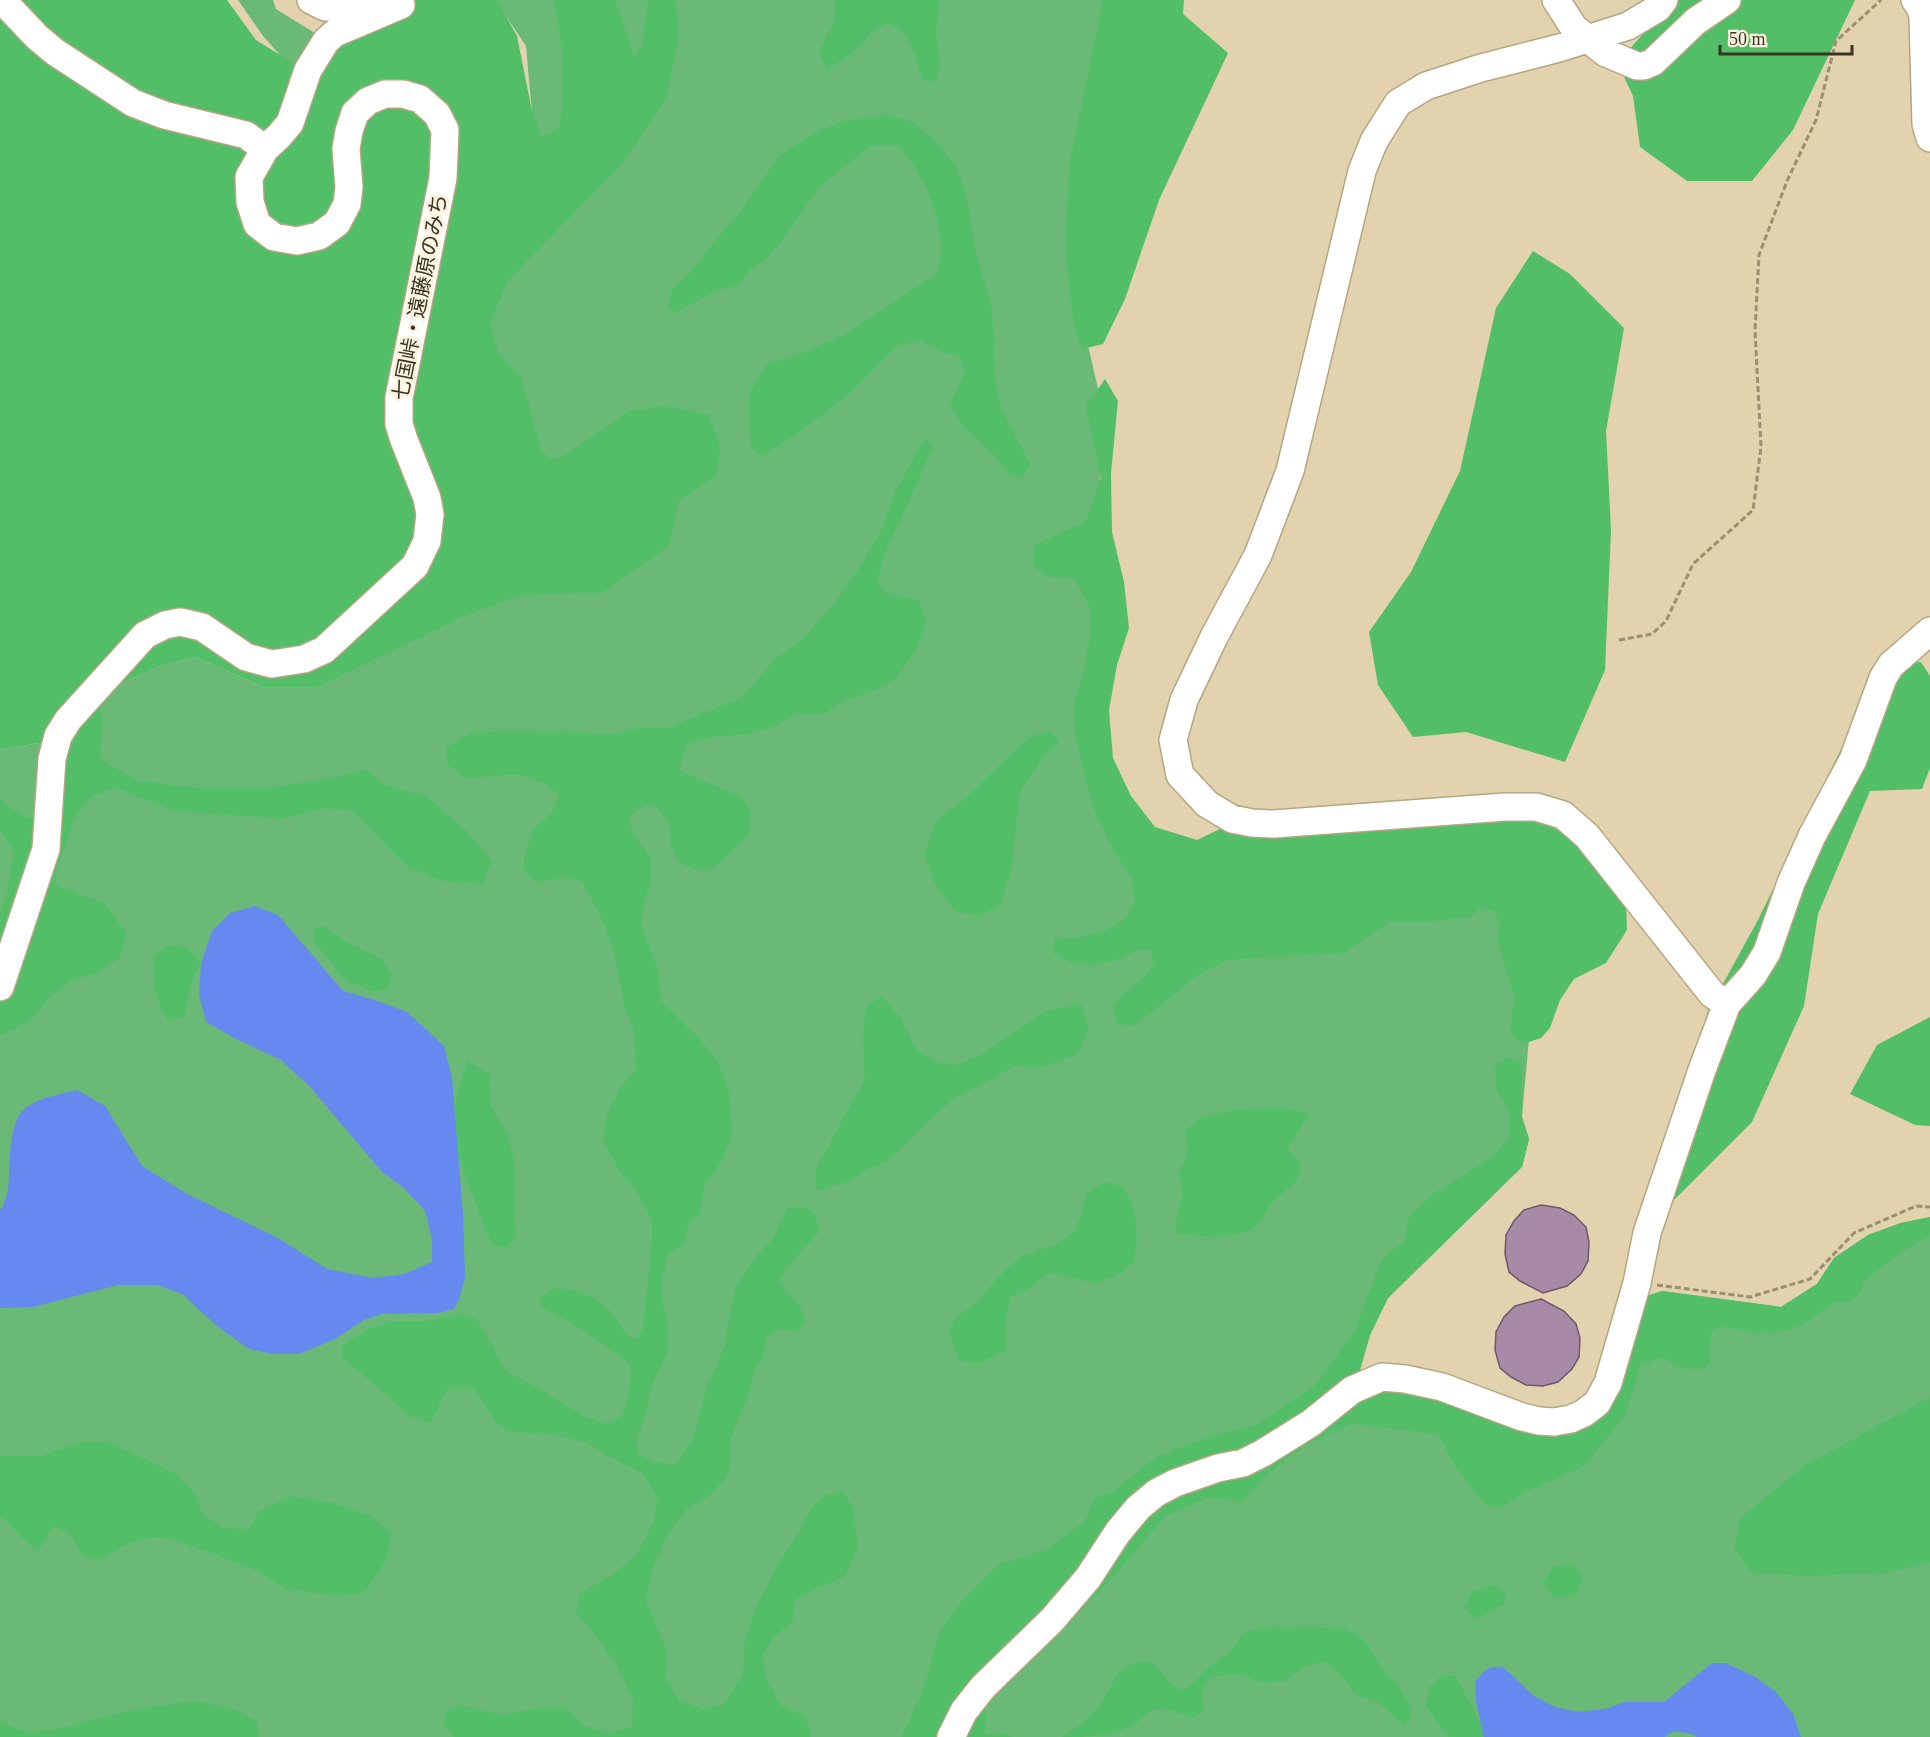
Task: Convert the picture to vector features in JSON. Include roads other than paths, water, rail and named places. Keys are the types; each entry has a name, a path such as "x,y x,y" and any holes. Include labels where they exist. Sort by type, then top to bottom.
{"street":[{"path":"2,0 37,37 55,52 133,103 164,115 246,135 265,149"},
{"path":"311,0 325,7 404,2"},
{"path":"1556,0 1574,28 1606,53 1629,64 1644,66 1653,62 1696,21 1727,0"},
{"path":"1664,0 1658,8 1628,26 1480,68 1426,86 1398,103 1374,141 1362,171 1290,471 1258,555 1214,638 1185,700 1173,740 1180,775 1207,804 1232,819 1242,821 1274,824 1515,807 1536,807 1563,815 1587,837 1712,994 1727,1004"},
{"path":"1915,0 1923,17 1926,124 1930,138"},
{"name":"七国峠・遠藤原のみち","path":"0,987 46,849 52,759 58,736 68,720 145,635 165,625 180,622 202,627 246,657 272,664 304,659 324,650 415,566 427,541 430,514 427,498 399,424 399,399 443,178 445,130 437,114 420,99 403,94 385,94 368,101 355,113 346,149 349,187 347,204 337,223 319,236 297,241 274,237 257,224 250,202 249,177 265,149 290,123 308,70 326,41 335,33 404,2"},
{"path":"951,1737 964,1711 983,1687 1052,1620 1088,1578 1118,1532 1137,1508 1156,1493 1175,1483 1218,1468 1243,1463 1263,1454 1311,1423 1352,1390 1382,1377 1405,1378 1442,1387 1499,1409 1539,1421 1554,1422 1571,1419 1597,1403 1604,1393 1637,1283 1647,1233 1702,1070 1727,1004 1754,975 1767,952 1791,883 1812,836 1853,760 1883,678 1891,664 1930,631"}],"water":[{"path":"255,906 278,915 343,991 407,1012 444,1046 452,1078 463,1214 465,1278 454,1309 438,1313 382,1314 364,1320 335,1339 299,1354 273,1354 249,1349 218,1327 182,1294 157,1285 118,1285 33,1307 0,1308 0,1209 8,1190 11,1145 16,1122 28,1106 52,1096 77,1090 105,1106 142,1166 187,1194 278,1238 327,1269 373,1278 404,1274 432,1262 432,1240 425,1211 404,1188 382,1172 310,1087 281,1060 206,1022 199,995 201,963 212,931 230,913"},
{"path":"1712,1663 1726,1663 1755,1677 1776,1692 1793,1714 1801,1737 1697,1737 1674,1731 1664,1737 1484,1737 1483,1734 1476,1701 1475,1682 1490,1668 1503,1667 1534,1696 1555,1707 1579,1712 1605,1709 1625,1702 1664,1702"}]}
